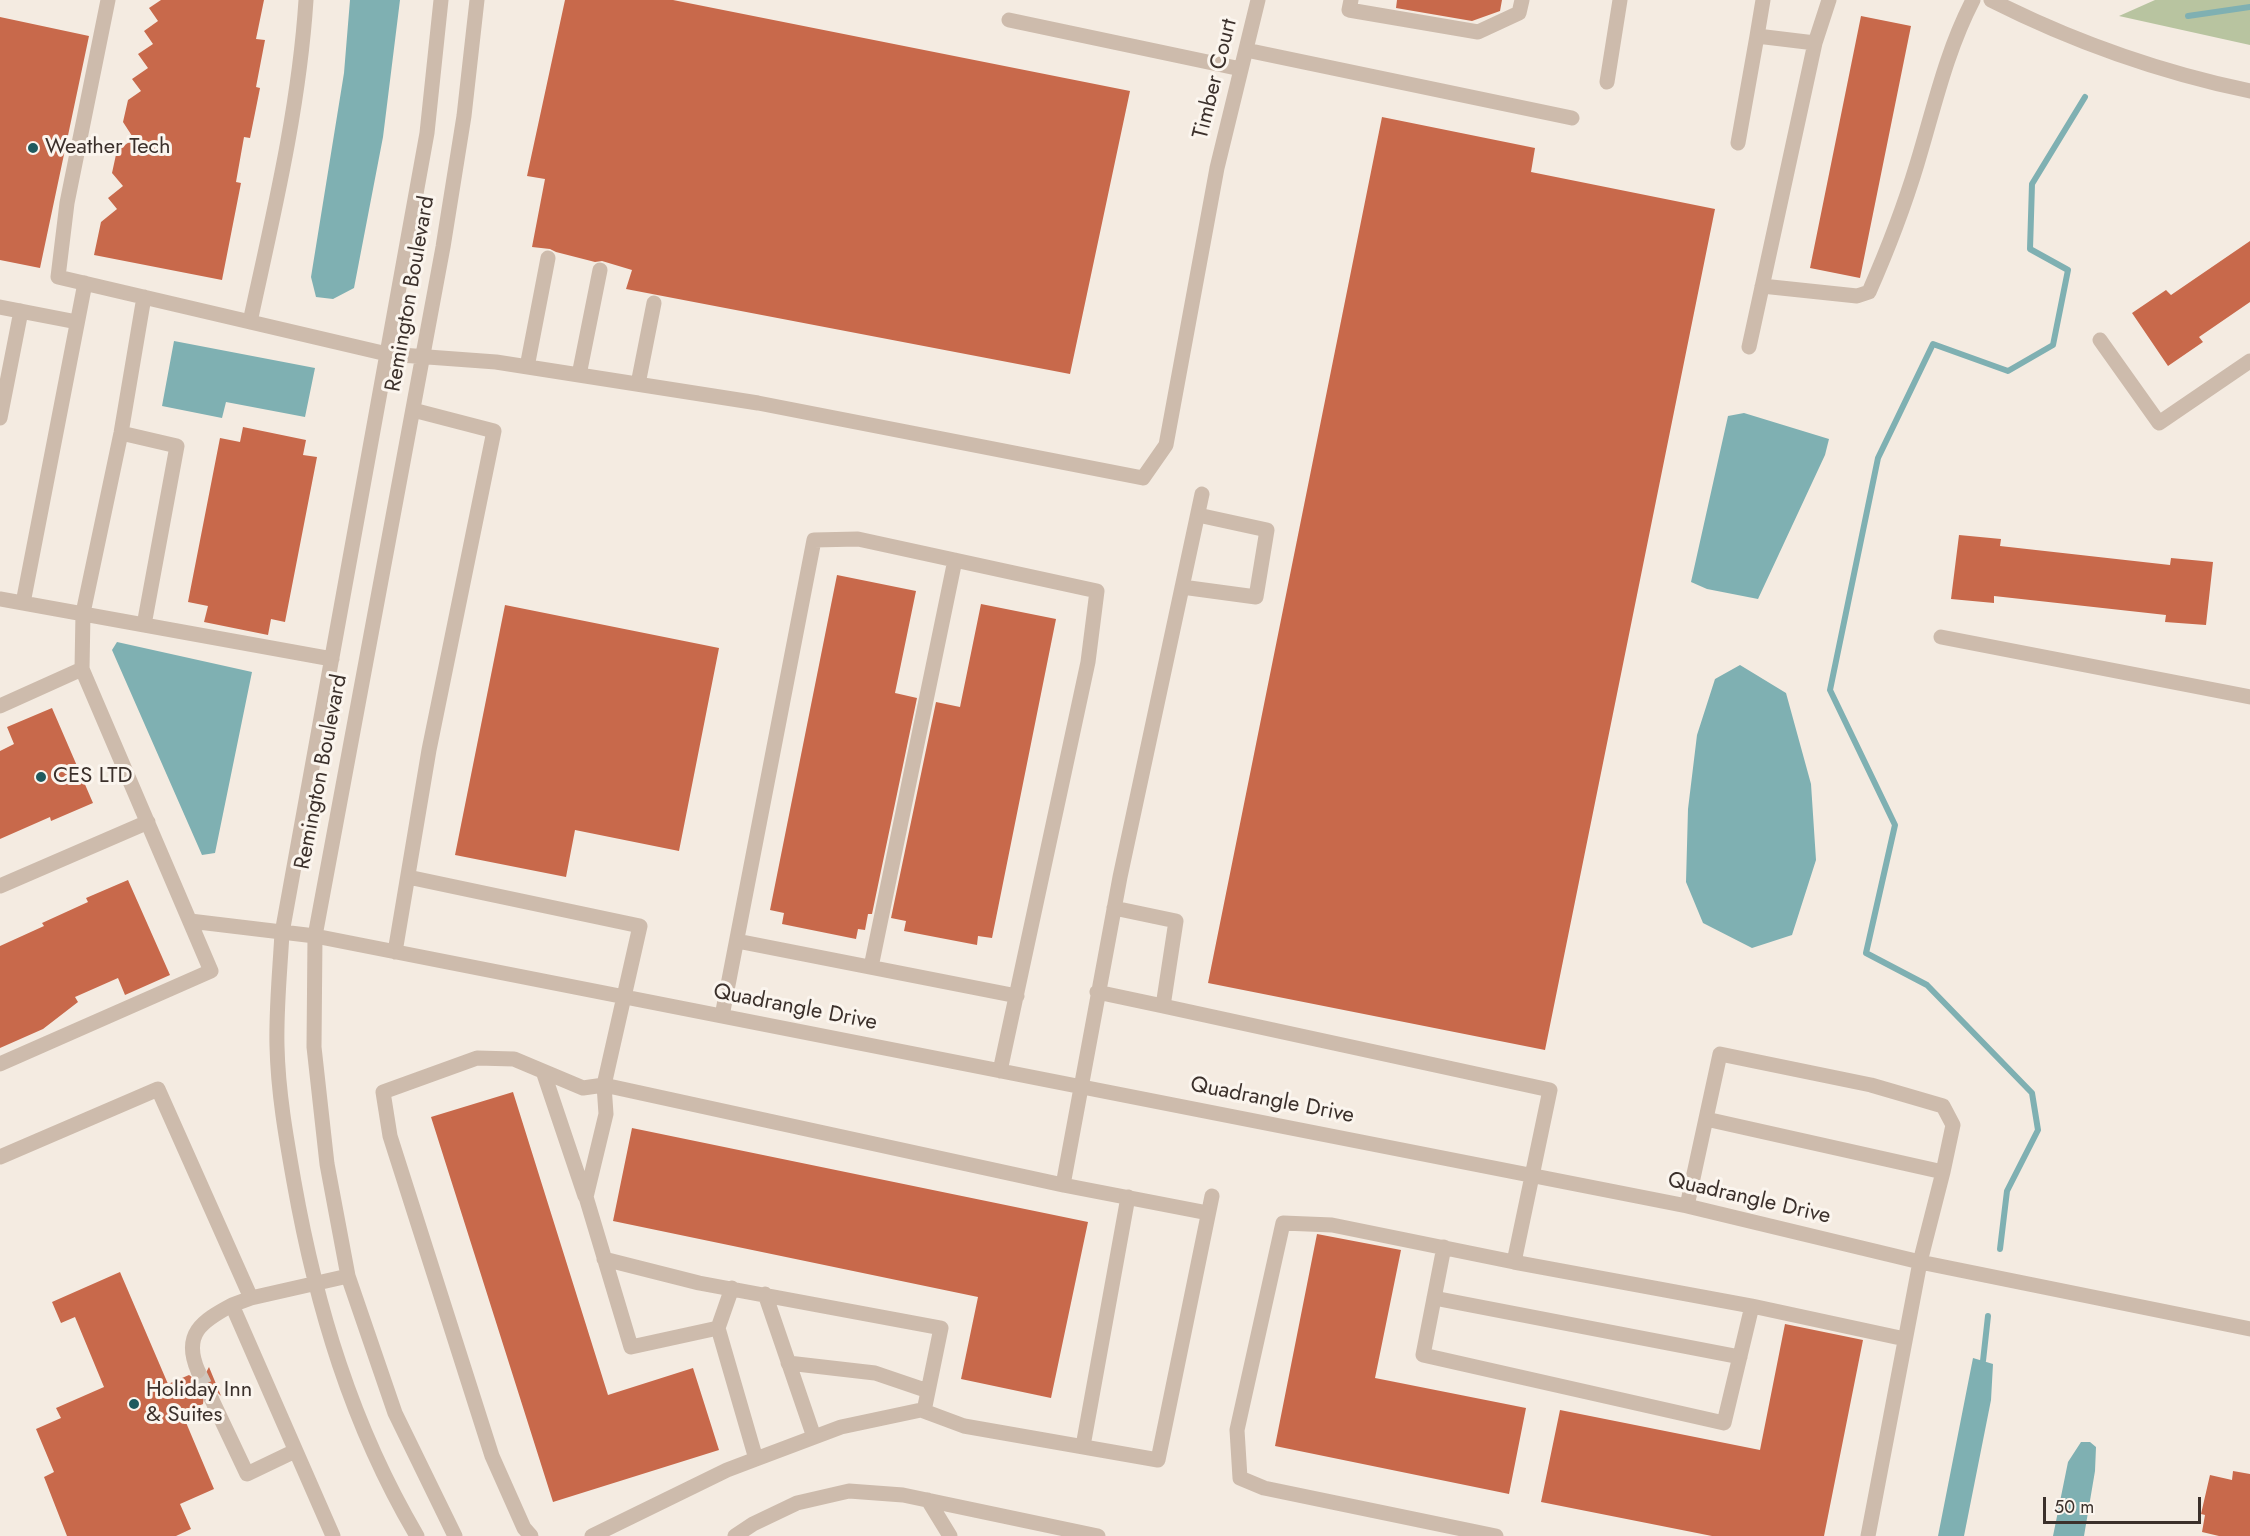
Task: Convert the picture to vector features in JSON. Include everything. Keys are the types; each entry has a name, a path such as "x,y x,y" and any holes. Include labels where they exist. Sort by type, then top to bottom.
{"street":[{"path":"108,0 67,203 58,277 387,354 496,362 638,384 654,303"},
{"path":"250,322 295,100 303,53 306,0"},
{"name":"Remington Boulevard","path":"417,1536 372,1452 335,1358 306,1251 284,1122 277,1047 282,933 427,133 441,0"},
{"name":"Remington Boulevard","path":"455,1536 395,1413 348,1276 327,1164 314,1047 315,936 413,410 464,117 477,0"},
{"name":"Timber Court","path":"638,384 758,403 1143,478 1166,446 1217,168 1258,0"},
{"path":"1351,0 1349,10 1479,32 1520,13 1522,0"},
{"path":"1607,82 1620,0"},
{"path":"1738,144 1763,0"},
{"path":"1749,348 1815,43 1829,0"},
{"path":"1762,286 1857,296 1869,292 1885,256 1917,165 1938,87 1959,26 1973,0"},
{"path":"1991,0 2050,30 2124,58 2250,91"},
{"path":"1009,20 1241,69"},
{"path":"1757,36 1815,43"},
{"path":"1246,50 1572,118"},
{"path":"527,367 548,258"},
{"path":"579,375 600,270"},
{"path":"23,603 85,283"},
{"path":"0,1064 211,971 82,669 83,613 122,433 144,297"},
{"path":"0,307 77,322"},
{"path":"0,418 21,311"},
{"path":"2100,340 2159,423 2250,361"},
{"path":"395,952 429,750 494,431 413,410"},
{"path":"122,433 177,446 144,625"},
{"path":"1063,1185 1097,992 1202,494"},
{"path":"1182,587 1256,597 1267,530 1197,515"},
{"path":"722,1016 814,540 858,539 1097,591 1088,662 1000,1071"},
{"path":"871,967 955,560"},
{"path":"0,599 332,659"},
{"path":"1941,638 2250,697"},
{"path":"0,706 82,669"},
{"path":"0,886 148,822"},
{"path":"408,877 640,926 604,1085 606,1114 586,1197"},
{"path":"1114,908 1176,921 1162,1006"},
{"name":"Quadrangle Drive","path":"190,921 315,936 1532,1175 1687,1206 1920,1262 2250,1329"},
{"path":"737,940 1017,996"},
{"path":"1097,992 1550,1090 1514,1262"},
{"path":"1687,1206 1720,1054 1871,1085 1943,1106 1953,1125 1944,1173 1920,1262 1868,1536"},
{"path":"531,1536 524,1528 488,1445 390,1136 383,1092 477,1058 514,1059 544,1074 583,1088 604,1085 1063,1185 1208,1213"},
{"path":"544,1074 586,1197 631,1347 718,1328"},
{"path":"0,1157 158,1089 250,1298"},
{"path":"1706,1119 1944,1173"},
{"path":"592,1536 727,1470 814,1437 841,1427 924,1411 964,1426 1158,1460 1212,1196"},
{"path":"1083,1446 1128,1197"},
{"path":"1496,1536 1264,1488 1240,1478 1237,1430 1283,1223 1332,1225 1514,1262 1752,1306 1905,1339"},
{"path":"1444,1247 1423,1355 1724,1423 1752,1306"},
{"path":"604,1259 732,1288 941,1328 924,1411"},
{"path":"198,1371 192,1351 198,1328 206,1319 250,1298 348,1276"},
{"path":"732,1288 718,1328 756,1459"},
{"path":"765,1294 814,1437"},
{"path":"1434,1298 1740,1357"},
{"path":"232,1305 333,1536"},
{"path":"788,1363 874,1373 928,1391"},
{"path":"212,1400 247,1474 295,1451"},
{"path":"735,1536 753,1524 797,1503 849,1491 903,1495 1098,1536"},
{"path":"928,1500 950,1536"}],"green space":[{"path":"2155,0 2250,0 2250,45 2119,16"}],"water":[{"path":"350,0 400,0 383,137 354,288 333,299 316,297 311,277 344,73"},
{"path":"174,341 315,368 305,417 226,402 222,418 162,406"},
{"path":"1744,413 1829,439 1825,455 1758,599 1707,589 1691,582 1728,416"},
{"path":"117,642 252,672 215,853 202,855 112,650"},
{"path":"1740,665 1786,693 1811,784 1816,860 1792,935 1752,948 1703,923 1686,882 1688,809 1697,735 1715,679"},
{"path":"1973,1358 1993,1364 1991,1400 1964,1536 1938,1536"},
{"path":"2081,1442 2090,1442 2096,1447 2095,1471 2084,1536 2053,1536 2068,1462"}],"building":[{"path":"161,0 264,0 256,39 265,40 256,87 260,88 250,138 244,137 236,182 241,183 222,280 94,255 101,222 117,209 108,198 123,186 112,173 117,150 134,139 123,122 128,100 141,91 132,79 148,68 138,54 153,44 144,31 158,21 149,8"},
{"path":"565,0 673,0 1130,91 1070,374 626,289 632,270 550,249 532,247 545,179 527,176"},
{"path":"1397,0 1502,0 1500,11 1472,21 1396,8"},
{"path":"1861,16 1911,26 1860,278 1810,268"},
{"name":"Weather Tech","path":"0,17 89,36 40,268 0,260"},
{"path":"1382,117 1535,148 1531,172 1715,209 1545,1050 1208,983"},
{"path":"2250,241 2250,302 2199,337 2203,342 2168,366 2132,313 2166,290 2171,295"},
{"path":"243,427 306,440 303,455 317,457 285,622 271,619 268,635 204,622 208,606 188,602 220,438 240,442"},
{"path":"1959,535 2001,539 2000,546 2170,565 2171,558 2213,562 2206,625 2165,622 2166,615 1994,596 1994,603 1951,599"},
{"path":"837,575 916,591 895,693 917,698 872,914 868,914 865,930 858,929 856,939 782,924 784,913 770,910"},
{"path":"981,604 1056,619 992,938 978,936 977,945 904,931 906,921 891,918 936,702 960,707"},
{"path":"505,605 719,648 679,851 575,830 566,877 455,855"},
{"name":"CES LTD","path":"52,708 93,803 51,821 50,817 0,839 0,751 14,744 7,727"},
{"path":"128,880 170,975 125,995 118,978 75,997 78,1002 43,1029 0,1048 0,946 88,902 86,898"},
{"path":"513,1092 608,1395 693,1368 719,1450 553,1502 431,1117"},
{"path":"632,1128 1088,1222 1051,1398 961,1379 978,1297 613,1221"},
{"path":"1317,1234 1401,1250 1375,1378 1526,1408 1509,1494 1275,1446"},
{"name":"Holiday Inn & Suites","path":"120,1272 168,1384 189,1375 196,1380 202,1380 209,1367 221,1396 217,1392 208,1391 204,1395 203,1404 182,1413 214,1489 180,1504 191,1529 176,1536 67,1536 44,1477 54,1472 36,1429 61,1418 56,1408 104,1387 75,1317 61,1323 52,1302"},
{"path":"1785,1324 1863,1340 1824,1536 1712,1536 1541,1502 1560,1410 1760,1450"},
{"path":"2233,1471 2250,1474 2250,1536 2219,1536 2202,1532 2205,1515 2201,1514 2210,1475 2232,1480"}],"waterway":[{"path":"2188,16 2250,7"},
{"path":"2000,1249 2007,1191 2038,1130 2032,1093 1927,985 1866,953 1895,825 1830,690 1878,458 1933,344 2008,371 2053,345 2068,270 2030,249 2032,184 2085,97"},
{"path":"1983,1361 1988,1316"}],"tunnel":[{"path":"198,1371 212,1400"}],"place":[{"name":"Weather Tech","path":"33,148"},
{"name":"CES LTD","path":"41,777"},
{"name":"Holiday Inn & Suites","path":"134,1404"}]}
